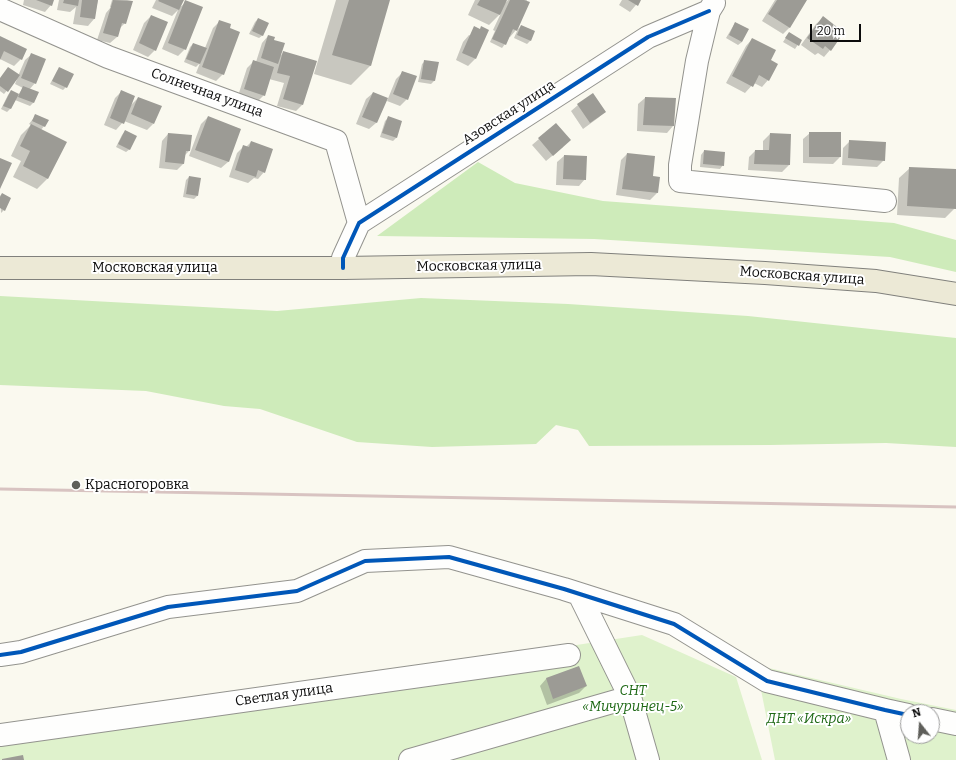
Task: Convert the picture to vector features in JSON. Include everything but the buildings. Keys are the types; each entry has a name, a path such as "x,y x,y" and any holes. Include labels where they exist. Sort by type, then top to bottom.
{"main road":[{"name":"Московская улица","path":"0,268 343,263 592,254 766,262 877,270 956,284"},
{"name":"Московская улица","path":"0,258 343,263 591,264 765,273 876,281 956,294"}],"street":[{"name":"Азовская улица","path":"712,6 697,61 682,150 680,181 885,201"},
{"name":"Азовская улица","path":"359,223 648,37 712,6"},
{"name":"Солнечная улица","path":"0,9 108,57 336,141 359,223"},
{"path":"343,263 359,223"},
{"path":"0,655 21,652 168,607 297,591 365,561 449,557 579,594 674,624 768,681 900,713"},
{"path":"579,594 630,697 648,760"},
{"name":"Светлая улица","path":"0,735 569,655"},
{"path":"410,760 630,697"},
{"path":"885,710 899,760"},
{"path":"940,721 956,724"}],"green space":[{"path":"478,162 515,183 603,201 894,223 956,240 956,272 890,257 594,239 377,236"},
{"path":"0,296 277,311 421,298 568,304 748,316 956,338 956,447 886,443 589,446 578,430 556,425 536,444 432,447 357,442 260,409 224,406 146,391 0,385"},
{"name":"СНТ «Мичуринец-5»","path":"642,635 736,677 762,760 0,760 0,733"},
{"name":"ДНТ «Искра»","path":"756,665 926,704 900,704 900,744 940,744 940,707 956,710 956,760 775,760"}],"railway":[{"path":"0,489 956,507"}],"cycle path":[{"path":"343,268 343,258 359,223 648,37 709,11"},
{"path":"0,655 21,652 168,607 297,591 365,561 449,557 564,589 674,624 767,681 900,713"}],"place":[{"name":"Красногоровка","path":"76,485"}]}
